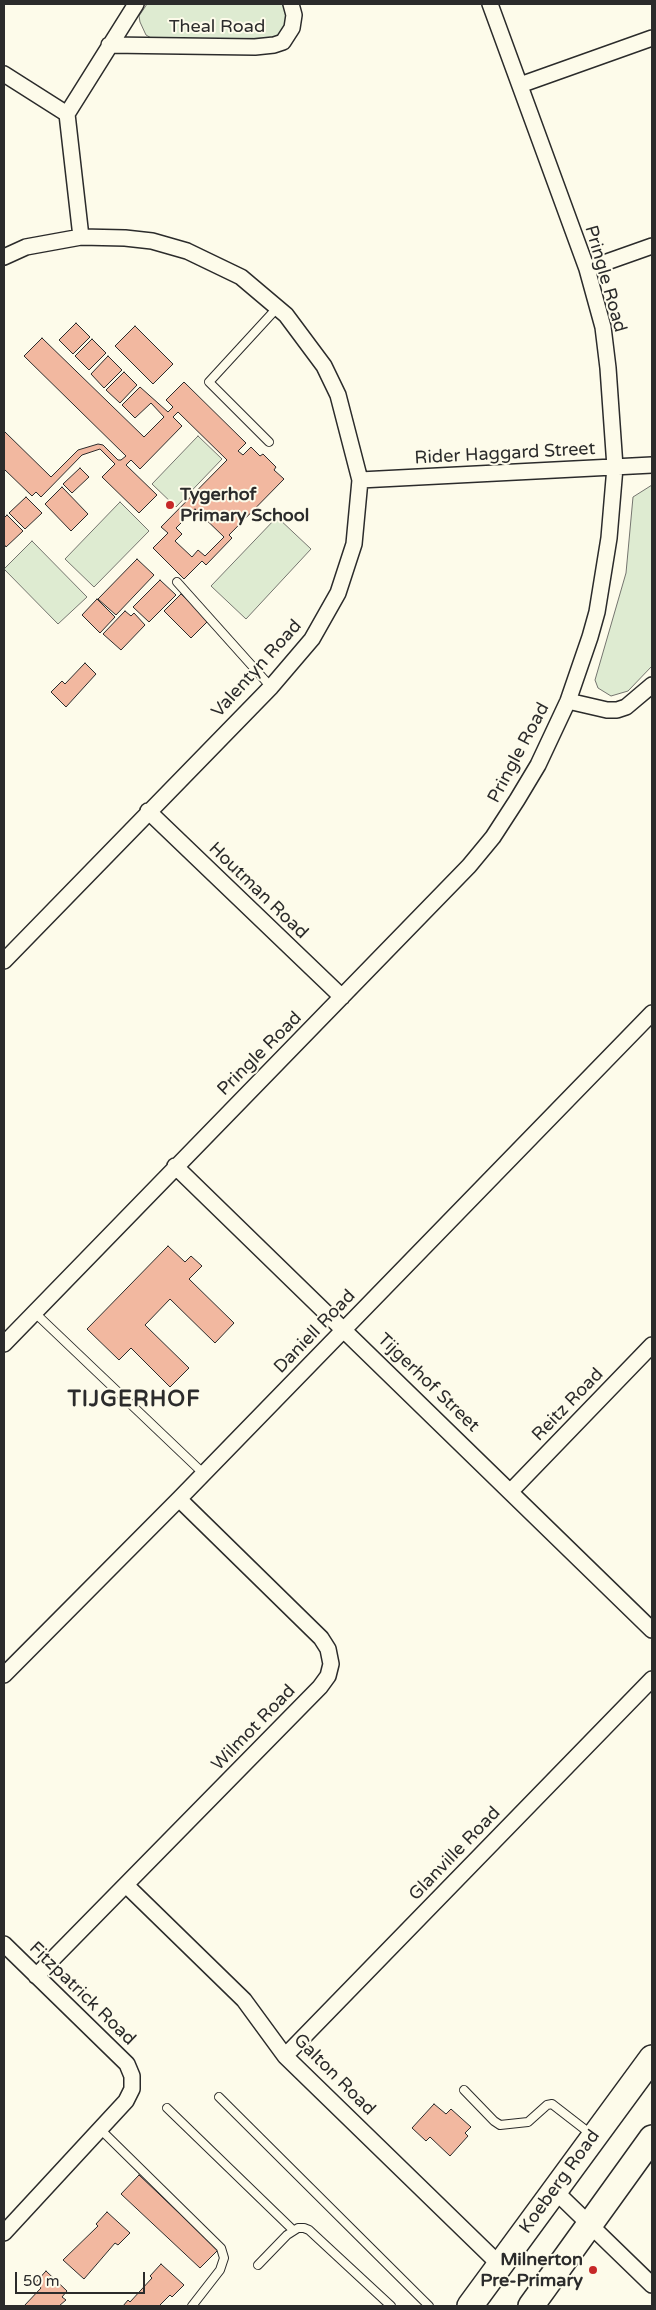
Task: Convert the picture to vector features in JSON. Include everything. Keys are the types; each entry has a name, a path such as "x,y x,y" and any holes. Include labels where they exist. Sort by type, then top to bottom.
{"main road":[{"name":"Koeberg Road","path":"470,2306 652,2058"},
{"path":"531,2306 652,2138"}],"street":[{"path":"81,237 67,114 136,4"},
{"name":"Theal Road","path":"109,45 255,47 274,45 283,42 292,28 294,15 291,4"},
{"name":"Pringle Road","path":"4,1344 175,1166 446,890 493,837 538,765 568,701 590,638 603,584 614,497 615,467 603,327 587,268 490,4"},
{"path":"520,85 652,38"},
{"path":"4,74 67,114"},
{"name":"Valentyn Road","path":"4,257 26,247 81,237 125,238 152,241 187,251 241,278 286,315 324,366 338,395 360,480 354,544 338,593 312,639 271,687 148,811 4,961"},
{"path":"587,268 652,246"},
{"name":"Rider Haggard Street","path":"360,480 652,465"},
{"path":"568,701 607,710 617,710 626,707 652,685"},
{"name":"Houtman Road","path":"148,811 342,997"},
{"name":"Daniell Road","path":"4,1675 180,1499 652,1013"},
{"name":"Tijgerhof Street","path":"175,1166 345,1329 652,1630"},
{"name":"Reitz Road","path":"511,1491 652,1345"},
{"name":"Wilmot Road","path":"36,1976 320,1687 328,1676 332,1664 328,1649 321,1638 180,1499"},
{"name":"Glanville Road","path":"285,2056 652,1679"},
{"name":"Galton Road","path":"126,1885 244,2000 285,2056 500,2265"},
{"name":"Fitzpatrick Road","path":"4,1944 127,2064 132,2076 132,2089 126,2101 101,2130 7,2222"},
{"path":"554,2190 652,2286"}],"lane":[{"path":"269,442 209,382 277,308"},
{"path":"177,582 271,687"},
{"path":"34,1312 204,1474"},
{"path":"464,2090 500,2125 528,2122 547,2105 552,2104 594,2136"},
{"path":"219,2097 430,2306"},
{"path":"167,2108 293,2230"},
{"path":"101,2130 221,2248 224,2258 220,2270 192,2306"},
{"path":"258,2265 293,2230 298,2228 309,2230 391,2306"}],"green space":[{"path":"147,4 285,4 290,21 280,35 273,38 160,40 146,35 140,22 139,16"},
{"path":"198,436 222,459 176,507 152,484"},
{"path":"652,485 652,666 628,691 611,696 598,688 595,680 626,573 633,497"},
{"path":"120,502 149,531 94,587 65,559"},
{"path":"277,517 311,549 246,619 211,586"},
{"path":"32,541 87,597 58,624 4,569"}],"building":[{"path":"76,323 90,337 73,354 59,340"},
{"path":"135,326 173,364 153,384 115,346"},
{"path":"42,338 144,437 164,417 151,403 135,418 122,405 140,387 168,412 173,407 166,400 184,382 246,443 238,451 243,455 251,447 260,456 263,454 276,467 274,470 284,479 229,535 232,538 206,565 202,561 184,579 153,548 168,533 161,527 227,460 178,412 173,417 182,426 140,469 131,460 126,465 157,495 139,513 102,477 115,464 100,449 82,455 41,497 36,492 32,496 4,469 4,431 51,477 78,450 98,444 103,445 118,460 126,456 24,356","holes":["195,509 224,537 205,556 198,550 192,557 175,541 182,534 176,528"]},
{"path":"92,339 106,353 89,370 75,356"},
{"path":"108,356 122,370 104,388 91,374"},
{"path":"124,372 137,385 120,403 106,390"},
{"path":"80,468 89,477 72,493 63,484"},
{"path":"62,487 88,514 71,531 45,504"},
{"path":"26,497 42,513 25,529 9,513"},
{"path":"7,515 23,531 6,547 4,544 4,518"},
{"path":"137,559 154,575 116,615 98,599"},
{"path":"160,580 176,595 149,622 133,607"},
{"path":"181,594 209,620 191,638 164,611"},
{"path":"97,599 115,617 100,633 82,615"},
{"path":"125,611 131,616 134,613 145,625 121,650 103,634"},
{"path":"85,663 96,674 66,707 51,692 62,681 65,684"},
{"path":"168,1246 185,1262 191,1256 202,1266 189,1279 234,1323 215,1343 170,1299 145,1325 189,1368 170,1387 131,1348 119,1360 87,1329"},
{"path":"434,2104 446,2114 451,2109 471,2127 465,2133 468,2136 450,2156 430,2137 426,2141 412,2128"},
{"path":"139,2175 218,2250 200,2268 121,2194"},
{"path":"107,2212 130,2233 118,2245 115,2243 84,2279 63,2260 98,2226 96,2224"},
{"path":"161,2264 184,2285 159,2306 123,2306 128,2300 130,2302 152,2278 150,2276"},
{"path":"46,2271 67,2291 62,2297 66,2300 59,2306 24,2306 41,2288 36,2282"}],"place":[{"name":"Tygerhof Primary School","path":"170,505"},
{"name":"Milnerton Pre-Primary","path":"593,2270"}],"district":[{"name":"TIJGERHOF","path":"134,1400"}]}
